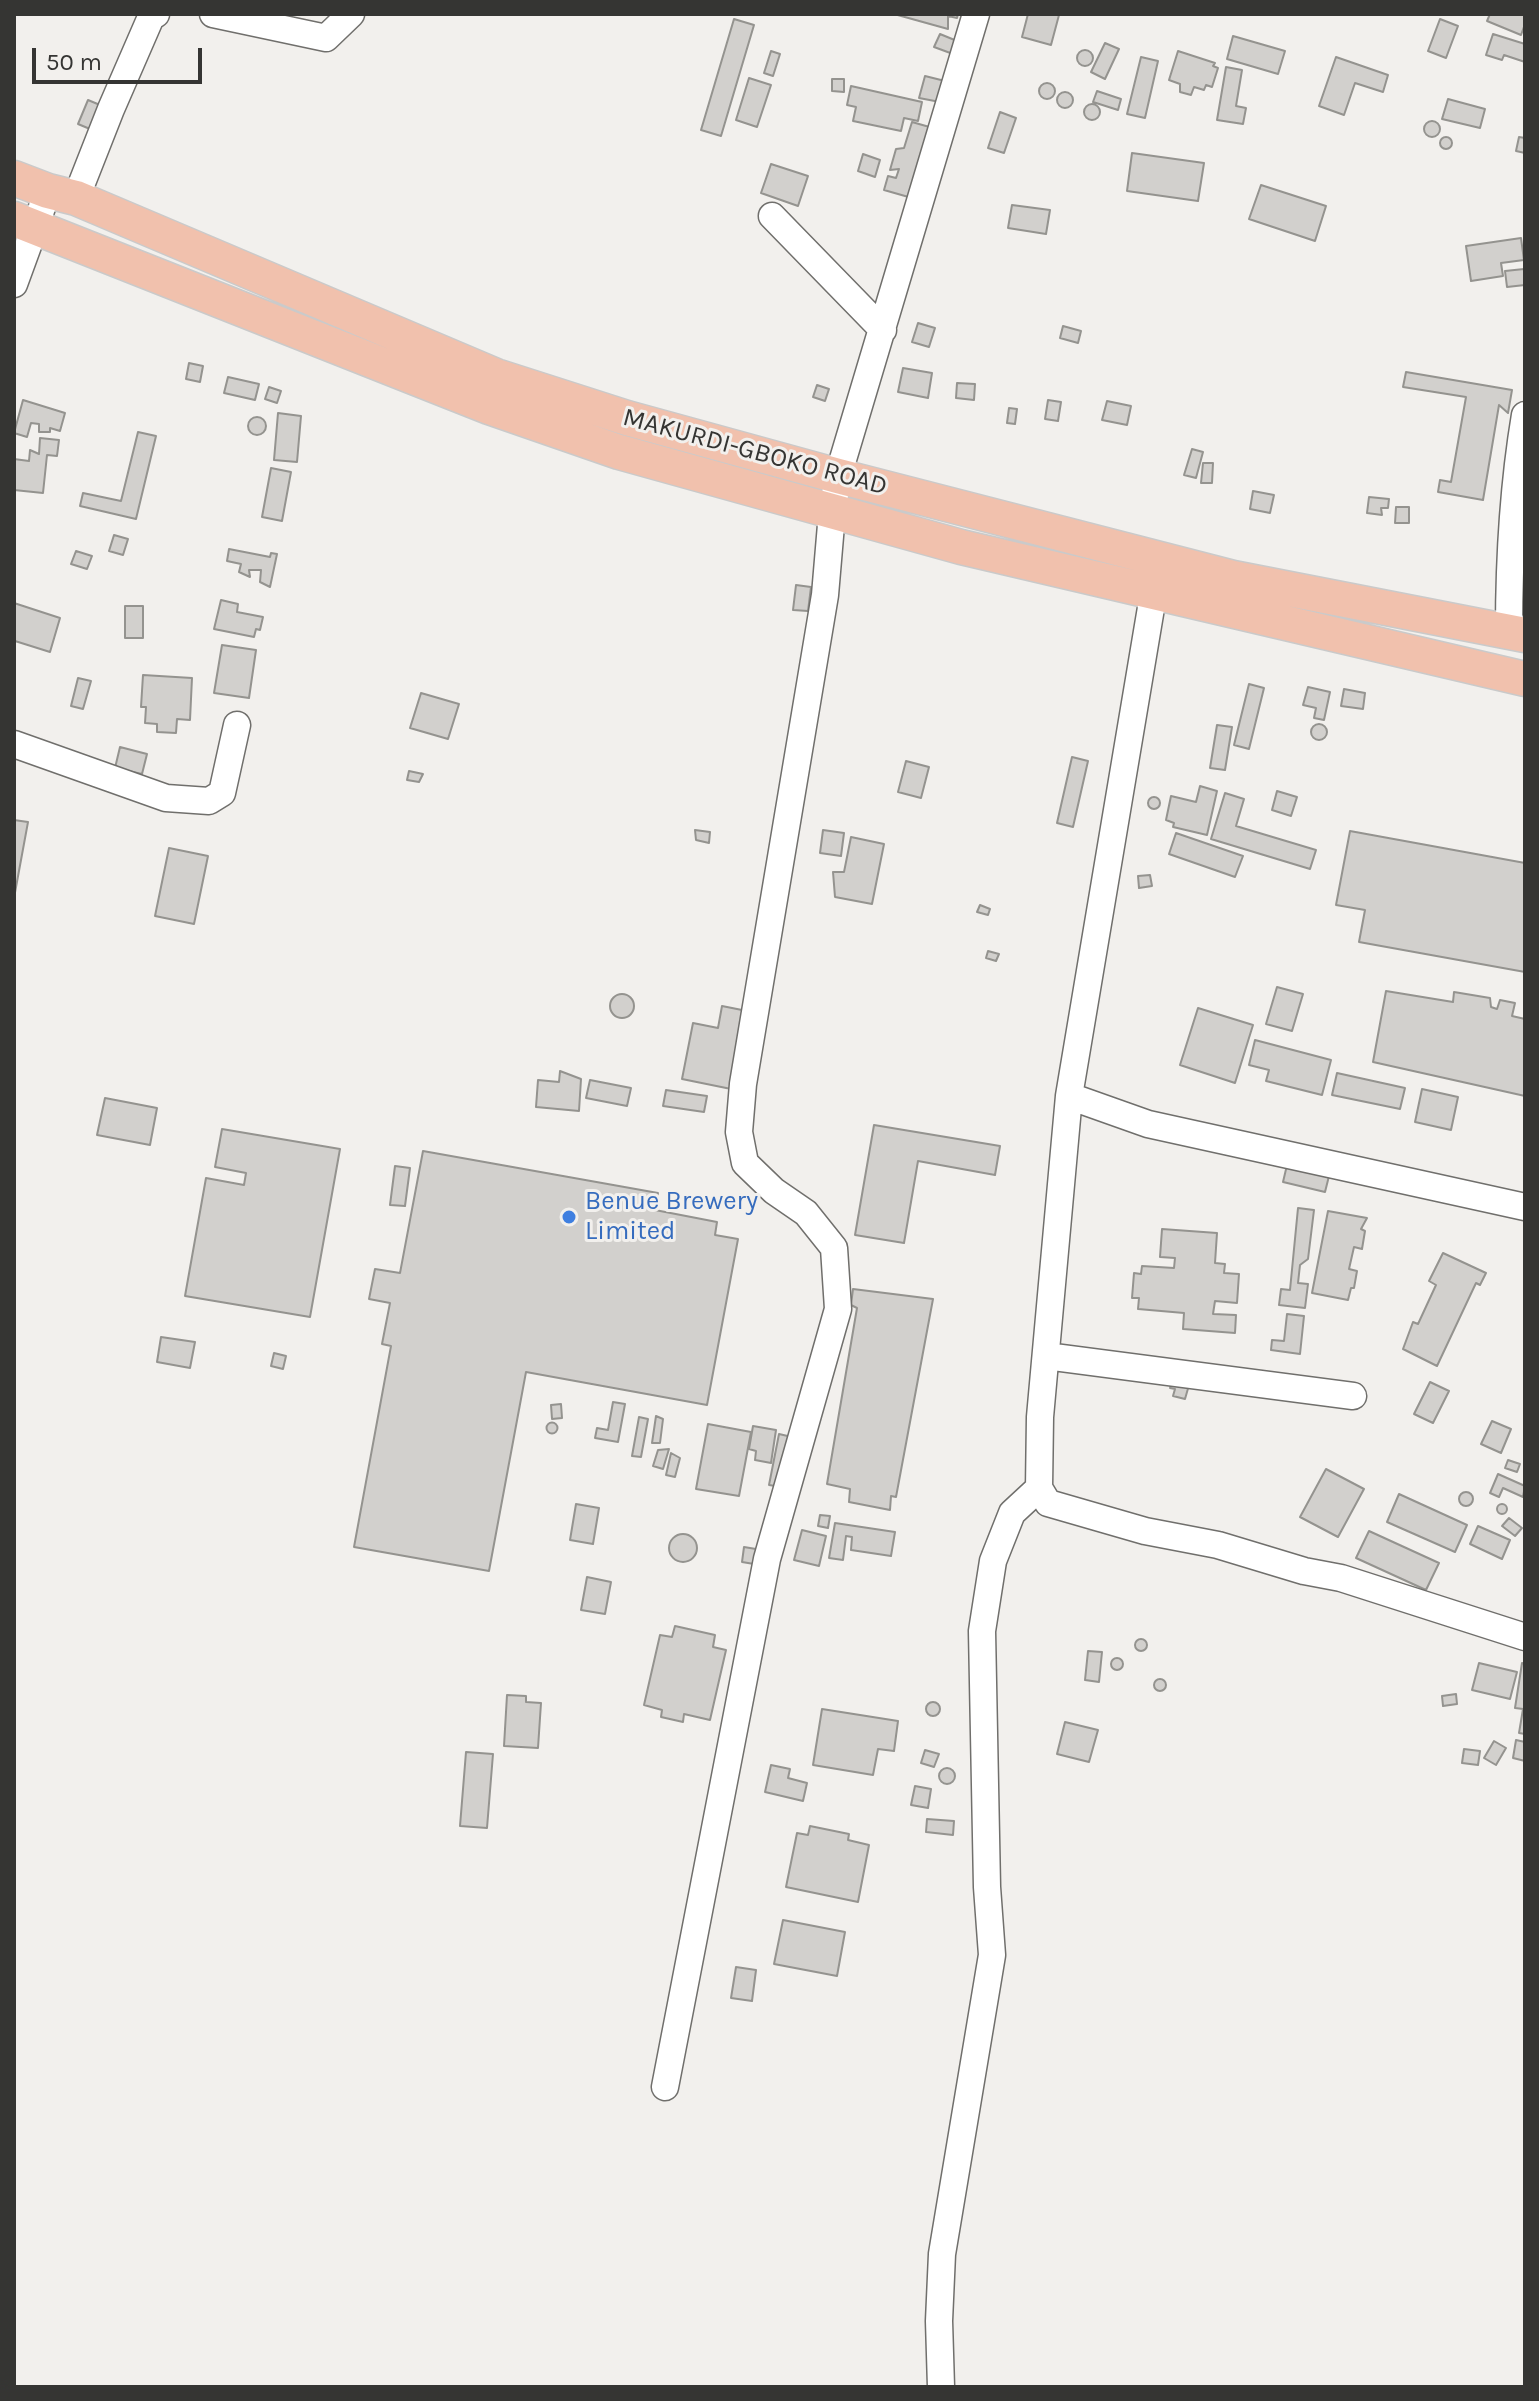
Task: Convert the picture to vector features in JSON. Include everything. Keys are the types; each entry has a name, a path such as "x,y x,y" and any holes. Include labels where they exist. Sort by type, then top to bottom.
{"main road":[{"name":"MAKURDI-GBOKO ROAD","path":"14,178 62,195 496,376 627,418 1233,578 1517,633"},
{"path":"24,223 489,407 619,452 961,547 1525,679"}],"street":[{"path":"14,284 24,223 62,195 111,109 151,17 156,14"},
{"path":"213,14 326,38 351,14"},
{"path":"665,2087 767,1559 838,1309 834,1248 806,1213 774,1191 745,1163 739,1132 743,1084 825,595 838,476 976,14"},
{"path":"772,216 883,330"},
{"path":"1517,633 1509,565 1525,415"},
{"path":"1154,590 1069,1096 1040,1417 1039,1488 1048,1503 1145,1531 1218,1545 1304,1571 1341,1578 1525,1637"},
{"path":"14,744 166,798 209,801 222,793 237,725"},
{"path":"1069,1096 1148,1124 1525,1207"},
{"path":"1046,1356 1353,1396"},
{"path":"941,2387 939,2321 942,2254 992,1955 987,1887 982,1631 993,1561 1012,1513 1039,1488"}],"building":[{"path":"894,14 958,14 957,18 948,16 948,29"},
{"path":"1028,14 1059,15 1051,45 1022,37"},
{"path":"1490,14 1525,14 1521,35 1487,21"},
{"path":"734,19 754,25 721,136 701,130"},
{"path":"1440,19 1458,26 1446,58 1428,51"},
{"path":"940,34 957,41 953,54 934,47"},
{"path":"1493,34 1525,44 1525,62 1504,55 1502,60 1486,55"},
{"path":"1233,36 1285,51 1278,74 1227,59"},
{"path":"1105,43 1119,49 1105,79 1091,72"},
{"path":"1085,50 1091,52 1091,64 1085,66 1079,64 1077,58 1079,52"},
{"path":"771,51 780,54 773,76 764,73"},
{"path":"1178,51 1215,63 1213,66 1218,68 1212,87 1206,85 1204,90 1194,87 1191,95 1180,92 1180,84 1169,80"},
{"path":"1141,57 1158,61 1145,118 1127,114"},
{"path":"1336,57 1388,75 1383,92 1355,83 1344,115 1319,106"},
{"path":"1226,67 1242,70 1236,106 1246,108 1243,124 1217,120"},
{"path":"925,76 945,81 940,102 919,98"},
{"path":"749,78 771,85 757,127 736,120"},
{"path":"832,79 844,79 844,92 832,91"},
{"path":"1047,83 1053,85 1053,97 1047,99 1041,97 1039,91 1041,85"},
{"path":"851,86 922,102 918,121 904,118 901,131 853,121 856,107 847,105"},
{"path":"1097,91 1121,99 1118,110 1093,102"},
{"path":"1065,92 1071,94 1071,106 1065,108 1059,106 1057,100 1059,94"},
{"path":"1448,99 1485,109 1480,128 1442,119"},
{"path":"88,100 100,105 90,129 78,124"},
{"path":"1092,104 1098,106 1098,118 1092,120 1086,118 1084,112 1086,106"},
{"path":"1000,112 1016,118 1004,153 988,148"},
{"path":"1429,121 1435,121 1440,129 1438,135 1429,137 1424,132 1424,126"},
{"path":"912,122 933,128 919,200 884,190 888,176 896,178 899,169 890,170 896,149 904,148"},
{"path":"1519,137 1525,138 1525,153 1516,151"},
{"path":"1441,138 1451,138 1451,148 1441,148"},
{"path":"1132,153 1204,163 1198,201 1127,191"},
{"path":"863,154 880,160 875,177 858,171"},
{"path":"771,164 808,176 798,206 761,193"},
{"path":"1261,185 1326,206 1315,241 1249,219"},
{"path":"1012,205 1050,210 1046,234 1008,228"},
{"path":"1521,238 1524,260 1501,263 1503,276 1471,281 1466,246"},
{"path":"1524,269 1525,285 1507,287 1505,271"},
{"path":"918,323 935,328 929,347 912,342"},
{"path":"1063,326 1081,331 1078,343 1060,338"},
{"path":"189,363 203,366 200,382 186,379"},
{"path":"903,368 932,373 928,398 898,392"},
{"path":"1406,372 1512,390 1508,413 1499,405 1483,500 1438,492 1440,480 1451,482 1466,397 1403,387"},
{"path":"228,377 259,384 255,400 224,393"},
{"path":"957,383 975,384 974,400 956,398"},
{"path":"817,385 829,389 825,401 813,397"},
{"path":"269,387 281,391 277,403 265,399"},
{"path":"23,400 65,413 60,431 50,428 50,432 39,432 39,424 31,423 27,437 14,433"},
{"path":"1048,400 1061,402 1058,421 1045,419"},
{"path":"1107,401 1131,406 1127,425 1102,420"},
{"path":"1009,408 1017,409 1015,424 1007,423"},
{"path":"278,413 301,416 297,462 274,460"},
{"path":"253,417 261,417 266,426 264,433 253,435 248,430 248,422"},
{"path":"138,432 156,436 136,519 80,506 83,493 121,501"},
{"path":"40,438 59,440 57,456 47,455 43,493 14,490 14,459 29,461 30,450 39,454"},
{"path":"1192,449 1203,452 1196,478 1184,475"},
{"path":"1203,463 1213,463 1212,483 1201,483"},
{"path":"271,468 291,472 282,521 262,517"},
{"path":"1253,491 1274,495 1270,513 1250,509"},
{"path":"1369,497 1389,499 1388,508 1381,508 1382,515 1367,513"},
{"path":"1396,507 1409,507 1409,523 1395,523"},
{"path":"114,535 128,539 123,555 109,551"},
{"path":"229,549 270,557 271,553 277,554 270,587 260,582 261,570 249,570 250,577 239,572 241,564 227,561"},
{"path":"76,551 92,556 87,569 71,564"},
{"path":"796,585 811,587 808,611 793,610"},
{"path":"221,600 238,604 237,612 263,617 260,630 256,629 254,637 214,629"},
{"path":"14,603 60,618 50,652 15,641 14,645"},
{"path":"125,606 143,606 143,638 125,638"},
{"path":"222,645 256,650 249,698 214,693"},
{"path":"143,675 192,678 190,720 177,719 176,733 157,732 157,724 145,723 146,707 141,707"},
{"path":"78,678 91,681 83,709 71,706"},
{"path":"1249,684 1264,688 1249,749 1234,745"},
{"path":"1308,687 1330,692 1324,720 1314,718 1316,708 1303,705"},
{"path":"1344,689 1365,693 1363,709 1341,706"},
{"path":"421,693 459,704 448,739 410,728"},
{"path":"1319,724 1327,732 1319,740 1311,732"},
{"path":"1217,725 1232,727 1225,770 1210,768"},
{"path":"120,747 147,754 142,774 115,768"},
{"path":"1072,757 1088,761 1073,827 1057,823"},
{"path":"906,761 929,767 921,798 898,792"},
{"path":"409,771 423,774 419,782 407,780"},
{"path":"1200,786 1217,791 1207,835 1173,827 1174,823 1166,820 1171,796 1196,802"},
{"path":"1277,791 1297,797 1291,816 1272,810"},
{"path":"1225,793 1244,799 1236,826 1316,850 1310,869 1211,839"},
{"path":"1154,797 1160,803 1154,809 1148,803"},
{"path":"14,820 28,822 14,898"},
{"path":"695,830 710,832 709,843 696,840"},
{"path":"823,830 844,833 841,856 820,853"},
{"path":"1350,831 1525,863 1525,972 1359,942 1365,910 1336,905"},
{"path":"1176,833 1243,856 1235,877 1169,854"},
{"path":"851,837 884,844 872,904 835,897 833,872 844,872"},
{"path":"169,848 208,856 194,924 155,916"},
{"path":"1150,875 1152,886 1139,888 1138,876"},
{"path":"980,905 990,909 988,915 977,912"},
{"path":"988,951 999,954 996,961 986,958"},
{"path":"1277,987 1303,994 1292,1031 1266,1024"},
{"path":"1386,991 1453,1002 1454,992 1490,998 1491,1007 1497,1009 1500,1000 1515,1003 1512,1016 1525,1019 1525,1096 1373,1062"},
{"path":"622,994 631,997 634,1006 631,1015 622,1018 613,1015 610,1006 613,997"},
{"path":"722,1006 752,1012 736,1090 682,1079 693,1023 718,1028"},
{"path":"1198,1008 1253,1025 1235,1083 1180,1065"},
{"path":"1255,1040 1331,1060 1322,1095 1266,1081 1269,1070 1249,1065"},
{"path":"560,1071 581,1079 579,1111 536,1107 538,1080 559,1082"},
{"path":"1337,1073 1405,1088 1400,1109 1332,1095"},
{"path":"590,1080 631,1088 627,1106 586,1098"},
{"path":"1422,1089 1458,1097 1451,1130 1415,1122"},
{"path":"666,1090 707,1096 704,1112 663,1106"},
{"path":"105,1098 157,1108 150,1145 97,1135"},
{"path":"874,1125 1000,1146 995,1175 918,1161 904,1243 855,1235"},
{"path":"222,1129 340,1149 310,1317 185,1296 206,1178 244,1185 246,1173 215,1167"},
{"path":"423,1151 658,1193 655,1210 717,1222 715,1235 738,1239 707,1405 526,1372 489,1571 354,1547 391,1346 382,1344 390,1303 369,1299 375,1269 400,1273"},
{"path":"1287,1165 1329,1176 1325,1192 1283,1182"},
{"path":"395,1166 410,1168 405,1206 390,1205"},
{"path":"1298,1208 1314,1210 1308,1259 1300,1265 1298,1283 1308,1284 1305,1308 1279,1305 1281,1289 1290,1290"},
{"path":"1328,1211 1367,1218 1361,1229 1365,1231 1362,1249 1354,1247 1349,1269 1357,1271 1348,1300 1312,1293"},
{"path":"1162,1229 1217,1233 1215,1263 1225,1264 1224,1273 1239,1274 1237,1303 1215,1301 1213,1314 1236,1315 1235,1333 1183,1329 1184,1313 1138,1309 1139,1298 1132,1298 1134,1273 1141,1274 1142,1266 1174,1268 1175,1258 1160,1257"},
{"path":"1443,1253 1486,1273 1480,1285 1476,1283 1437,1366 1403,1349 1413,1322 1418,1324 1436,1285 1429,1281"},
{"path":"853,1289 933,1299 896,1497 891,1496 890,1510 849,1502 850,1489 827,1484 857,1308 851,1305"},
{"path":"1287,1314 1304,1316 1300,1354 1271,1350 1272,1340 1284,1341"},
{"path":"161,1337 195,1342 190,1368 157,1362"},
{"path":"274,1353 286,1356 283,1369 271,1366"},
{"path":"1173,1380 1189,1385 1185,1399 1173,1396 1175,1389 1170,1388"},
{"path":"1430,1382 1449,1391 1433,1423 1414,1414"},
{"path":"613,1402 625,1404 618,1442 595,1438 597,1428 608,1430"},
{"path":"561,1404 562,1418 552,1419 551,1405"},
{"path":"656,1416 663,1419 660,1443 652,1443"},
{"path":"639,1417 648,1419 641,1457 632,1456"},
{"path":"1492,1421 1511,1429 1501,1453 1481,1444"},
{"path":"552,1423 557,1428 552,1433 547,1428"},
{"path":"708,1424 751,1432 739,1496 696,1489"},
{"path":"753,1426 776,1430 771,1463 755,1460 756,1451 749,1449"},
{"path":"779,1434 792,1437 782,1487 769,1485"},
{"path":"669,1449 663,1469 653,1466 658,1450"},
{"path":"671,1453 680,1458 675,1477 666,1475"},
{"path":"1508,1460 1520,1464 1517,1472 1505,1468"},
{"path":"1326,1469 1364,1489 1338,1537 1300,1517"},
{"path":"1498,1474 1525,1486 1523,1497 1503,1488 1499,1497 1490,1493"},
{"path":"1466,1492 1473,1499 1466,1506 1459,1499"},
{"path":"1399,1494 1467,1525 1455,1552 1387,1522"},
{"path":"576,1504 599,1508 593,1544 570,1540"},
{"path":"1502,1504 1507,1509 1502,1514 1497,1509"},
{"path":"820,1515 830,1516 828,1528 818,1526"},
{"path":"1509,1518 1522,1528 1515,1536 1502,1526"},
{"path":"835,1523 895,1532 891,1556 851,1550 852,1537 846,1536 843,1560 829,1558"},
{"path":"1478,1526 1510,1540 1502,1559 1470,1544"},
{"path":"802,1530 826,1536 819,1566 794,1560"},
{"path":"1369,1531 1439,1563 1426,1590 1356,1558"},
{"path":"683,1534 693,1538 697,1548 693,1558 683,1562 673,1558 669,1548 673,1538"},
{"path":"744,1547 762,1550 760,1565 742,1562"},
{"path":"587,1577 611,1582 605,1614 581,1610"},
{"path":"675,1626 715,1635 713,1647 726,1650 710,1720 684,1714 683,1722 661,1717 662,1710 644,1705 660,1635 672,1637"},
{"path":"1141,1639 1147,1645 1141,1651 1135,1645"},
{"path":"1088,1651 1102,1652 1099,1682 1085,1680"},
{"path":"1117,1658 1123,1664 1117,1670 1111,1664"},
{"path":"1479,1663 1517,1672 1510,1699 1472,1690"},
{"path":"1522,1663 1525,1664 1525,1734 1519,1733 1523,1709 1515,1708"},
{"path":"1160,1679 1166,1685 1160,1691 1154,1685"},
{"path":"1456,1694 1457,1704 1443,1706 1442,1696"},
{"path":"507,1695 526,1696 526,1702 541,1703 538,1748 504,1746"},
{"path":"933,1702 940,1709 933,1716 926,1709"},
{"path":"822,1709 898,1721 894,1751 878,1749 873,1775 813,1765"},
{"path":"1065,1722 1098,1730 1089,1762 1057,1754"},
{"path":"1516,1740 1525,1742 1525,1761 1513,1758"},
{"path":"1494,1741 1506,1748 1496,1765 1484,1758"},
{"path":"1464,1749 1480,1751 1478,1765 1462,1763"},
{"path":"925,1750 939,1754 934,1767 921,1763"},
{"path":"466,1752 493,1754 487,1828 460,1826"},
{"path":"771,1765 790,1769 788,1778 807,1783 803,1801 765,1792"},
{"path":"947,1768 955,1776 947,1784 939,1776"},
{"path":"915,1786 931,1789 928,1808 911,1805"},
{"path":"927,1819 954,1821 953,1835 926,1832"},
{"path":"810,1826 849,1834 848,1840 869,1845 858,1902 786,1887 797,1833 808,1835"},
{"path":"783,1920 845,1932 837,1976 774,1964"},
{"path":"736,1967 756,1970 752,2001 731,1998"}],"place":[{"name":"Benue Brewery Limited","path":"569,1217"}]}
